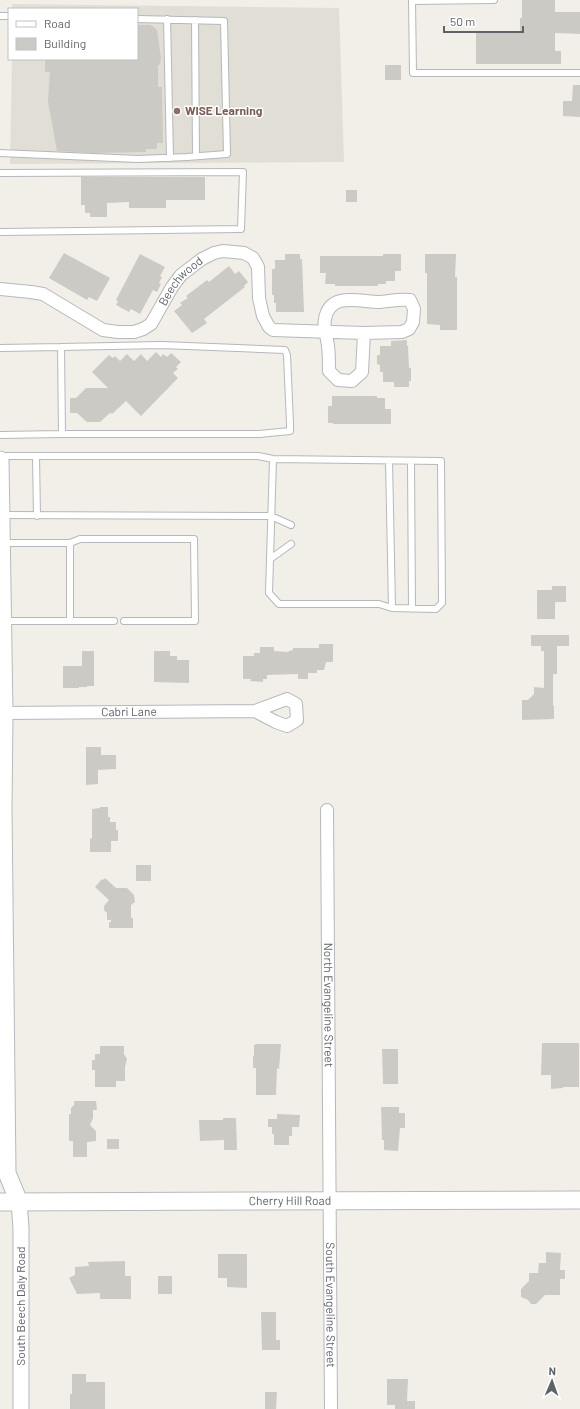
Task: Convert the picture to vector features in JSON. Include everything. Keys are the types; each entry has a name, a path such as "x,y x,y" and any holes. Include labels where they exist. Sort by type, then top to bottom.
{"main road":[{"path":"0,460 4,713 2,829 7,1173 19,1202"},
{"name":"Cherry Hill Road","path":"0,1202 580,1200"}],"street":[{"name":"Beechwood","path":"0,289 43,294 103,330 134,332 151,324 172,287 181,275 202,259 223,251 244,253 253,258 258,267 259,298 263,316 269,327 273,330 326,331 364,333 402,332 409,328 413,322 414,309 410,300 402,299 379,302 351,300 338,301 327,311 324,321 326,331 328,347 329,371 338,380 352,381 362,372 364,333"},
{"name":"Cabri Lane","path":"4,713 255,711"},
{"name":"North Evangeline Street","path":"327,810 329,1201"},
{"name":"South Evangeline Street","path":"329,1201 331,1409"},
{"name":"South Beech Daly Road","path":"19,1202 21,1228 21,1409"}],"lane":[{"path":"494,0 412,0 413,73 580,73"},
{"path":"0,153 138,159 227,154 224,21 138,19"},
{"path":"167,19 170,158"},
{"path":"195,20 196,156"},
{"path":"0,173 243,172 241,229 0,232"},
{"path":"0,348 162,345 285,350 287,355 290,424 290,431 259,434 0,435"},
{"path":"61,347 62,434"},
{"path":"0,456 258,456 273,459 441,461 442,603 436,609 392,608 379,604 279,604 269,593 273,459"},
{"path":"36,456 37,516"},
{"path":"389,461 392,608"},
{"path":"411,461 412,609"},
{"path":"1,515 271,516 291,526"},
{"path":"1,543 70,543 80,539 194,539 195,621 124,621"},
{"path":"70,543 70,621"},
{"path":"270,559 291,544"},
{"path":"2,620 114,621"}],"shaded area":[{"name":"WISE Learning","path":"12,4 339,8 344,162 10,164 12,60 138,60 138,8 12,8"}],"building":[{"path":"522,0 555,0 555,12 580,12 580,34 555,33 555,51 561,51 561,64 476,64 476,31 520,31"},
{"path":"138,25 150,25 154,27 157,30 161,58 158,66 158,87 162,87 163,143 157,143 157,149 146,149 146,152 94,153 57,151 48,101 50,72 45,72 45,60 138,60"},
{"path":"385,65 401,65 401,80 385,80"},
{"path":"573,85 580,85 580,117 563,116 563,101 572,101"},
{"path":"81,177 205,177 205,200 166,200 166,208 129,208 129,202 107,203 107,217 90,217 90,213 85,213 85,205 81,205"},
{"path":"346,190 357,190 357,202 346,202"},
{"path":"64,253 110,278 97,301 89,297 87,300 49,278"},
{"path":"140,254 165,267 160,276 162,277 159,283 161,284 157,292 153,290 140,314 131,309 129,312 116,305 118,301 116,300"},
{"path":"285,254 300,254 300,259 302,259 304,312 276,312 276,303 274,303 274,295 272,295 272,269 275,269 275,260 285,260"},
{"path":"383,254 401,254 401,271 395,271 395,281 386,281 386,284 378,284 378,286 335,286 335,284 325,284 326,273 320,273 320,256 383,256"},
{"path":"425,254 456,254 455,277 457,277 457,330 440,330 440,325 427,324 427,273 425,273"},
{"path":"229,266 235,274 239,271 248,282 244,286 245,287 204,319 207,323 192,333 174,311 182,305 180,303 188,298 186,296 207,280 209,282"},
{"path":"407,340 409,368 411,368 411,381 409,381 409,387 394,387 394,382 383,382 383,372 380,372 380,365 377,364 377,355 380,355 380,346 391,346 391,341"},
{"path":"156,352 161,357 163,354 167,357 171,353 181,362 176,367 178,369 173,373 178,378 141,416 126,401 112,414 110,413 100,422 87,422 77,413 70,413 70,398 76,398 86,388 108,388 92,372 109,355 113,358 115,356 120,361 127,354 134,361 141,354 147,361"},
{"path":"332,396 377,396 377,398 385,398 385,409 391,409 391,424 328,423 328,406 332,406"},
{"path":"552,586 566,586 566,602 555,602 555,619 537,619 537,590 552,590"},
{"path":"531,635 569,635 569,646 557,646 557,674 553,674 554,719 522,720 522,700 528,700 534,694 534,687 544,688 544,651 541,651 541,646 531,646"},
{"path":"319,644 333,644 333,662 326,662 324,670 317,670 317,673 308,673 308,679 298,679 298,674 267,675 267,679 263,679 263,682 243,679 243,656 254,656 254,653 260,653 260,647 274,647 274,651 288,652 293,650 293,648 319,648"},
{"path":"82,651 94,651 94,686 63,688 63,666 82,666"},
{"path":"154,651 170,651 170,656 177,656 177,660 189,660 189,683 154,682"},
{"path":"86,747 101,747 101,755 116,755 116,769 98,770 98,784 86,785"},
{"path":"108,807 108,817 110,817 110,822 116,822 116,830 118,830 118,841 111,841 111,852 90,852 90,839 92,838 92,809"},
{"path":"136,865 151,865 151,881 136,881"},
{"path":"105,878 116,888 127,888 134,895 135,902 131,905 133,928 109,928 109,922 111,922 111,920 107,920 107,913 104,910 104,906 109,900 95,887 102,879 103,880"},
{"path":"542,1043 579,1043 579,1087 551,1089 551,1075 541,1075"},
{"path":"281,1044 279,1069 277,1068 276,1095 256,1095 256,1068 253,1068 253,1056 254,1045"},
{"path":"100,1046 124,1046 124,1054 127,1059 125,1067 125,1081 116,1081 116,1087 95,1087 95,1070 92,1070 92,1060 95,1060 95,1054 100,1054"},
{"path":"382,1049 398,1049 398,1084 383,1084"},
{"path":"74,1101 96,1101 97,1110 93,1110 93,1118 90,1125 96,1131 96,1141 87,1142 87,1157 73,1157 73,1141 69,1141 69,1114 71,1114 71,1108 74,1105"},
{"path":"381,1107 399,1107 399,1113 405,1113 405,1128 400,1128 398,1151 384,1150 384,1140 382,1140"},
{"path":"277,1114 300,1115 299,1127 292,1127 292,1136 289,1136 289,1145 274,1145 274,1134 272,1134 272,1127 268,1127 268,1119 277,1119"},
{"path":"223,1118 236,1118 237,1150 224,1150 224,1140 200,1141 199,1120 223,1120"},
{"path":"107,1139 119,1139 119,1149 107,1149"},
{"path":"546,1252 561,1253 560,1270 565,1270 565,1279 560,1279 560,1295 545,1295 536,1304 531,1304 528,1300 521,1297 521,1289 529,1281 529,1273 538,1273 539,1263 546,1263"},
{"path":"218,1254 247,1254 247,1288 227,1287 227,1278 218,1278"},
{"path":"125,1261 125,1276 131,1276 131,1299 100,1299 100,1293 77,1294 69,1278 75,1275 75,1267 89,1266 88,1262"},
{"path":"158,1276 172,1276 172,1294 158,1294"},
{"path":"261,1312 276,1312 276,1340 280,1340 280,1350 262,1350"},
{"path":"72,1374 86,1374 86,1382 105,1382 105,1409 70,1409"},
{"path":"387,1379 408,1379 407,1401 415,1401 415,1409 395,1409 395,1405 387,1405"},
{"path":"265,1392 277,1392 276,1409 265,1409"}],"place":[{"name":"WISE Learning","path":"177,111"}]}
